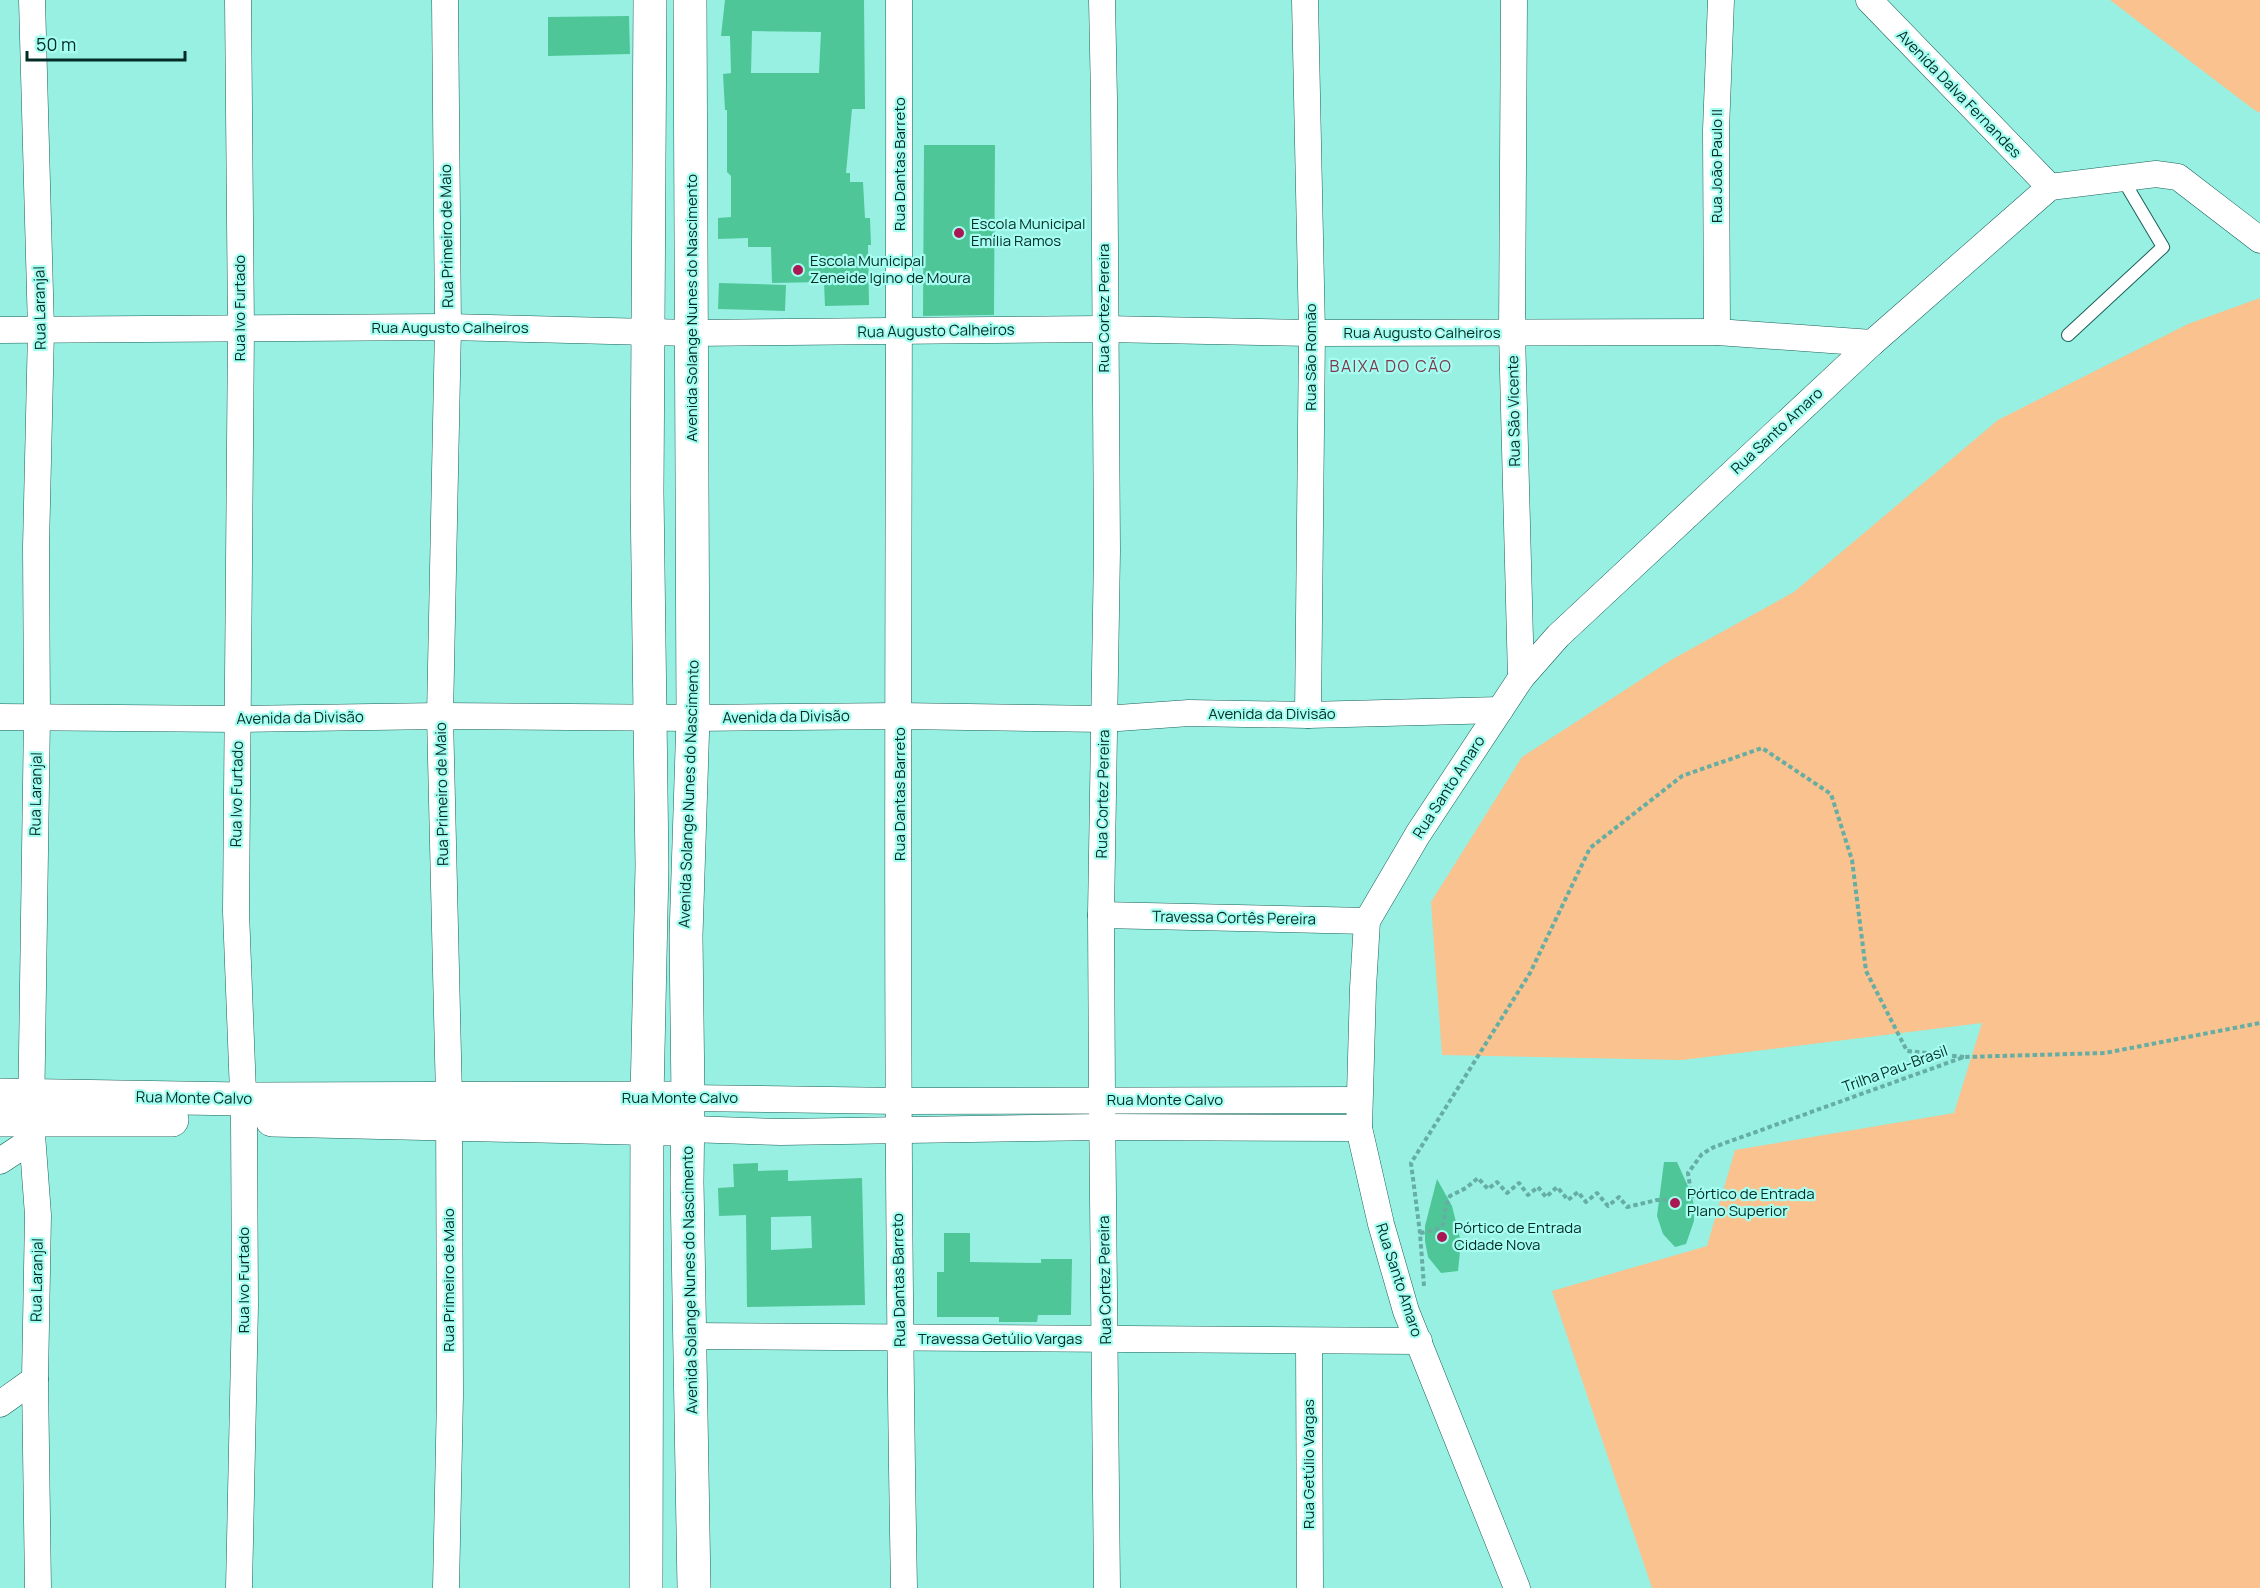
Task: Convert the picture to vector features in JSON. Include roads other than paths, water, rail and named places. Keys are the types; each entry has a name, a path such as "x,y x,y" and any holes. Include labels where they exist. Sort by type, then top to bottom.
{"main road":[{"path":"645,1588 647,1113 652,866 647,332 650,0"},
{"name":"Avenida Solange Nunes do Nascimento","path":"690,0 693,718 686,936 694,1588"},
{"name":"Rua Monte Calvo","path":"0,1095 24,1119 243,1109 688,1114"}],"street":[{"name":"Rua Laranjal","path":"32,0 41,330 36,547 37,717 24,1119 38,1215 35,1379 38,1588"},
{"name":"Rua Ivo Furtado","path":"238,0 241,329 236,912 243,1109 244,1306 239,1588"},
{"name":"Rua Primeiro de Maio","path":"445,0 448,327 440,716 448,1111 450,1395 446,1588"},
{"name":"Rua Dantas Barreto","path":"899,0 898,1130 904,1588"},
{"name":"Rua Cortez Pereira","path":"1102,0 1107,551 1101,915 1107,1588"},
{"name":"Rua São Romão","path":"1305,0 1312,333 1308,715"},
{"name":"Rua São Vicente","path":"1514,0 1512,333 1521,678"},
{"name":"Rua João Paulo II","path":"1717,332 1716,130 1721,0"},
{"name":"Avenida Dalva Fernandes","path":"1869,0 2050,187"},
{"path":"2050,187 2156,174 2178,177 2260,240"},
{"name":"Rua Santo Amaro","path":"1517,1588 1406,1311 1381,1224 1359,1128 1367,921 1418,834 1521,678 1558,636 1872,343 2050,187"},
{"name":"Rua Augusto Calheiros","path":"0,330 448,327 692,333 1104,329 1312,333 1717,332 1872,343"},
{"name":"Avenida da Divisão","path":"0,717 238,719 440,716 649,718 900,716 1104,719 1189,713 1308,715 1500,710"},
{"name":"Travessa Cortês Pereira","path":"1101,915 1367,921"},
{"name":"Rua Monte Calvo","path":"688,1114 898,1101 1359,1100"},
{"name":"Rua Monte Calvo","path":"688,1114 781,1132 1103,1127 1359,1128"},
{"path":"0,1161 24,1119"},
{"name":"Travessa Getúlio Vargas","path":"690,1336 1419,1341"},
{"name":"Rua Getúlio Vargas","path":"1309,1341 1310,1588"},
{"path":"0,1404 35,1379"}],"lane":[{"path":"2068,335 2163,247 2122,178"}],"place":[{"name":"Escola Municipal Emília Ramos","path":"959,233"},
{"name":"Escola Municipal Zeneide Igino de Moura","path":"798,270"},
{"name":"Pórtico de Entrada Plano Superior","path":"1675,1203"},
{"name":"Pórtico de Entrada Cidade Nova","path":"1442,1237"}],"district":[{"name":"BAIXA DO CÃO","path":"1391,366"}]}
